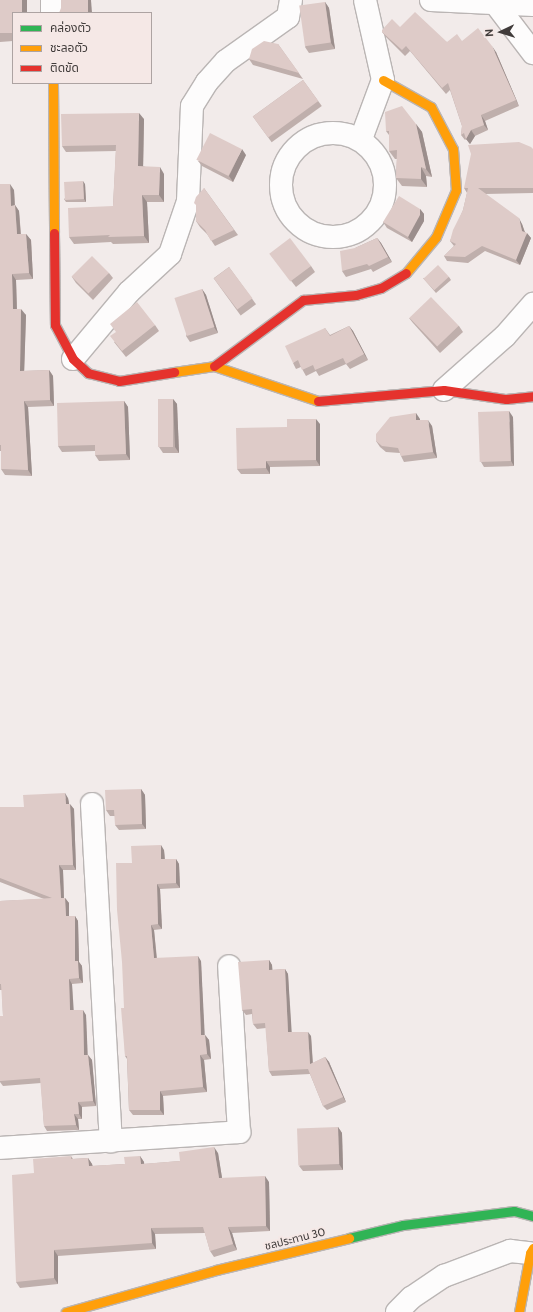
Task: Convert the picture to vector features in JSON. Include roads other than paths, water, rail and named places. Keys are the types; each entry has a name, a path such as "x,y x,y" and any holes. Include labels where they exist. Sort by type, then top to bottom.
{"street":[{"path":"52,0 52,12"},
{"path":"73,359 129,292 170,254 188,201 192,106 207,82 226,61 288,17 291,0"},
{"path":"361,140 383,80 364,0"},
{"path":"431,0 533,5"},
{"path":"495,3 533,53"},
{"path":"53,84 55,325 73,359 88,373 119,381 214,366 303,300 356,295 381,288 406,274 436,237 456,190 453,150 431,107 383,80"},
{"path":"344,132 361,140 376,154 383,170 385,189 379,210 367,225 336,238 318,236 306,230 292,218 283,203 280,185 283,167 289,155 302,141 318,133 344,132"},
{"path":"444,390 505,336 533,304"},
{"path":"214,366 320,402 444,390 506,399 533,396"},
{"path":"92,804 111,1141"},
{"path":"0,1148 239,1132 229,966"},
{"name":"ชลประทาน 30","path":"66,1312 216,1270 403,1225 514,1211 533,1216"},
{"path":"397,1312 411,1298 444,1276 510,1251 532,1250 519,1312"}]}
